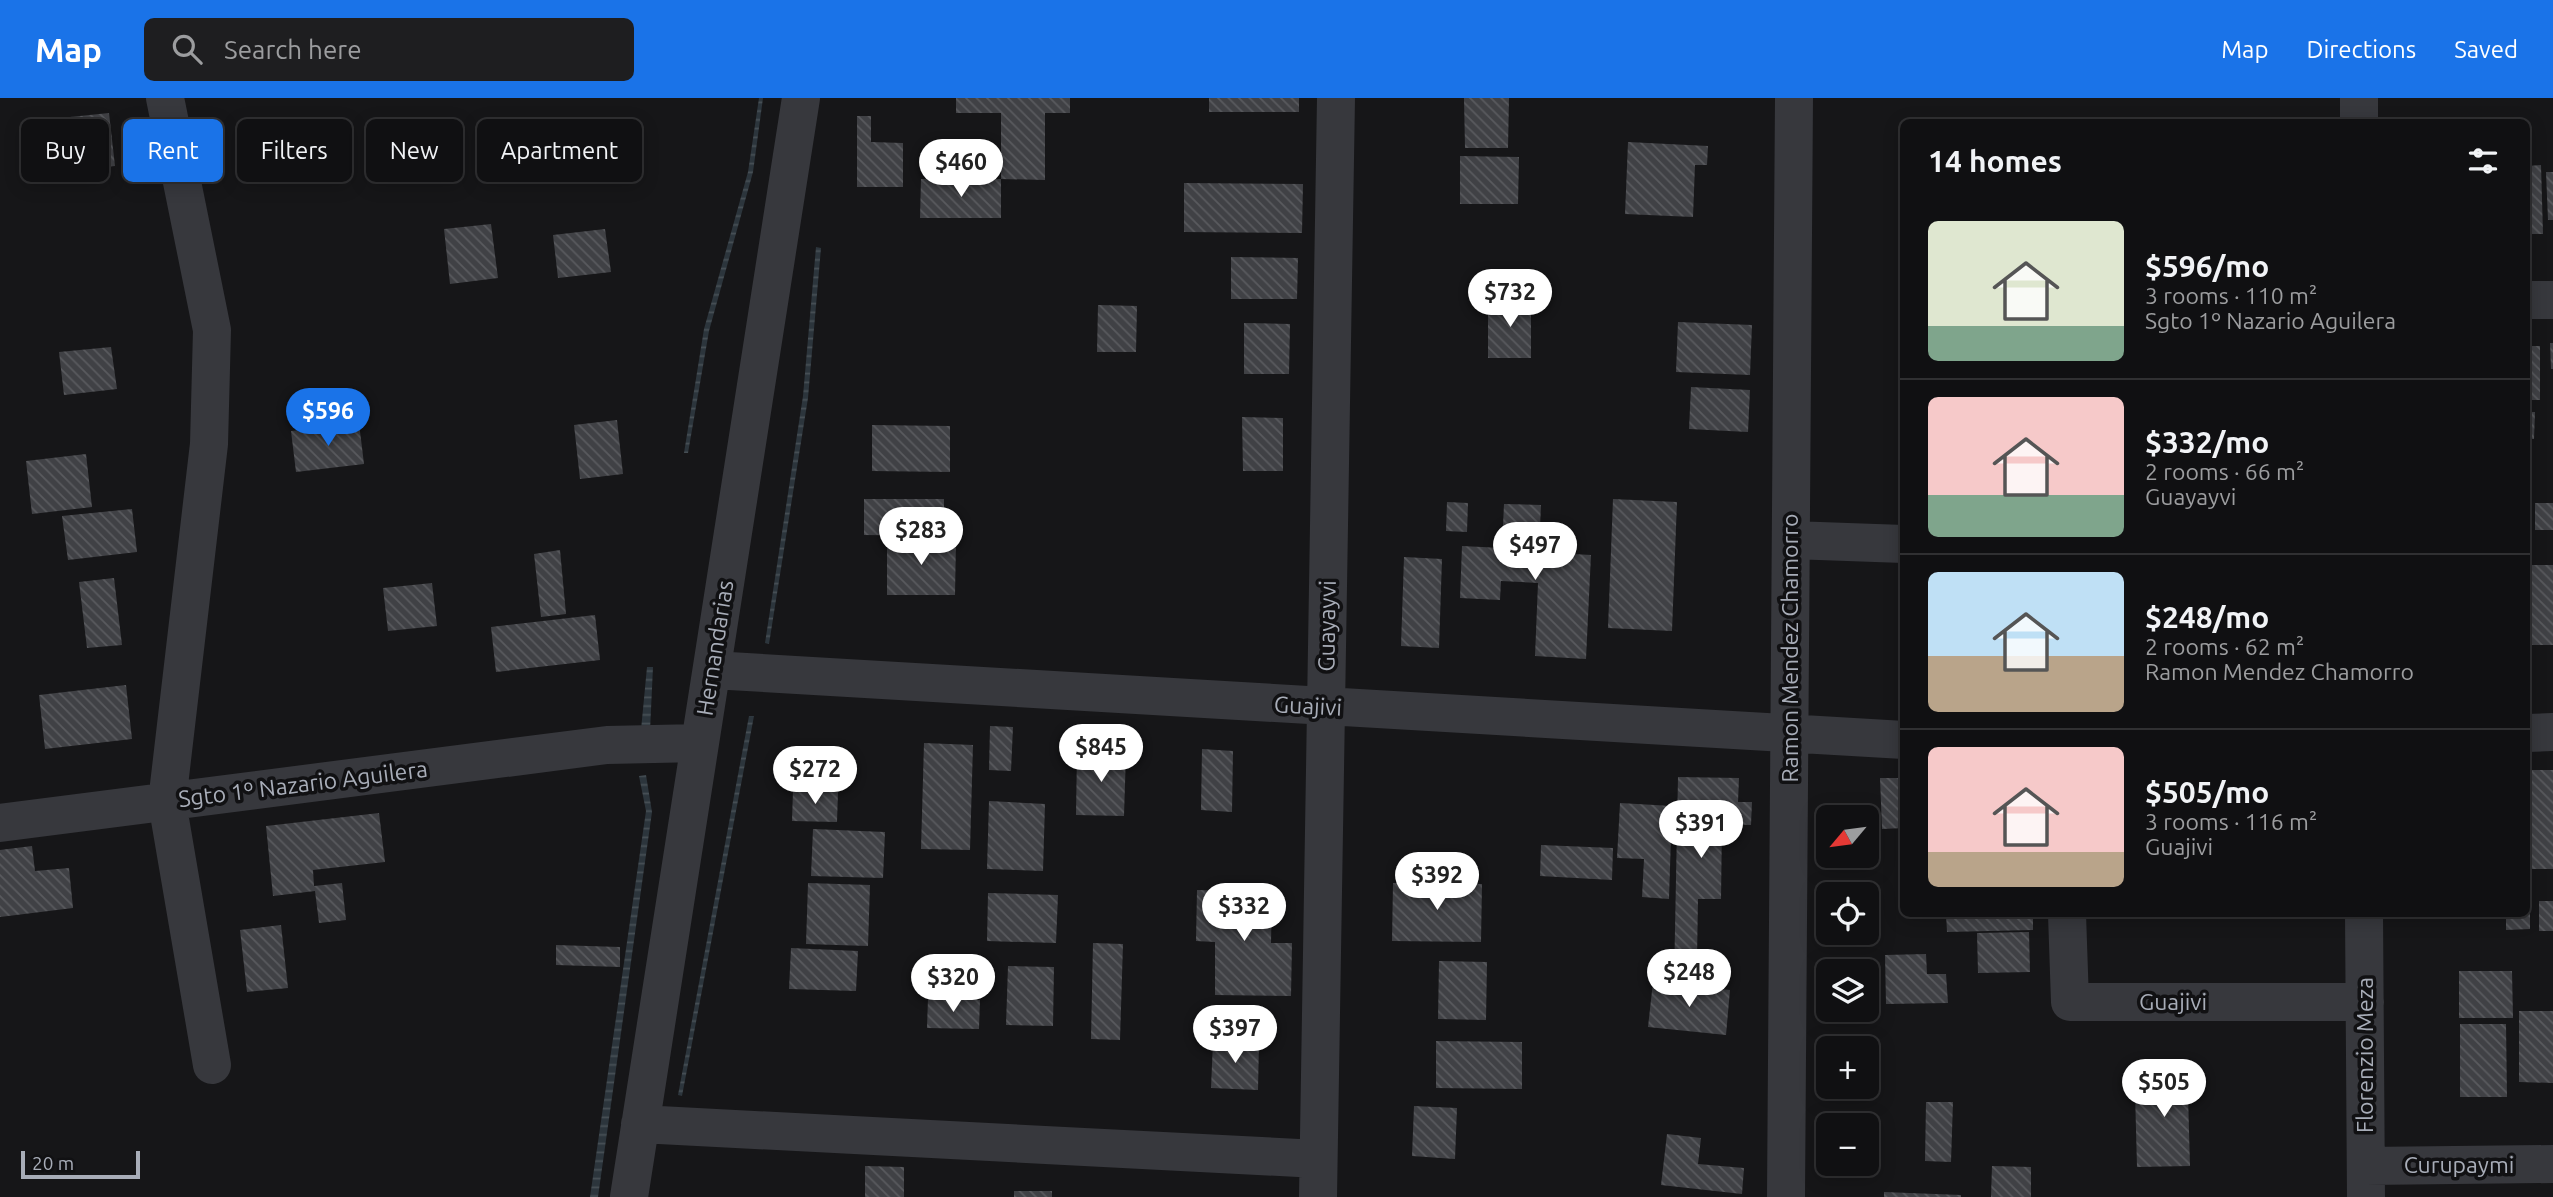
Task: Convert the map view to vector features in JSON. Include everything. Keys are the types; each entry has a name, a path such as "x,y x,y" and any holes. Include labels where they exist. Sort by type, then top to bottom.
{"street":[{"path":"164,98 212,330 209,444 167,802 212,1065"},
{"name":"Hernandarias","path":"629,1197 801,98"},
{"name":"Guayayvi","path":"1318,1197 1336,98"},
{"name":"Ramon Mendez Chamorro","path":"1786,1197 1794,98"},
{"path":"2359,98 2359,119"},
{"path":"2530,300 2553,300"},
{"path":"1790,540 1900,544"},
{"name":"Guajivi","path":"712,670 1900,740"},
{"path":"2530,733 2553,732"},
{"name":"Sgto 1º Nazario Aguilera","path":"0,823 607,745 700,743"},
{"name":"Guajivi","path":"2067,917 2070,1002 2365,1002"},
{"name":"Florenzio Meza","path":"2364,917 2366,1181"},
{"path":"640,1124 1318,1159"},
{"name":"Curupaymi","path":"2366,1181 2553,1164"}],"shaded area":[{"path":"759,98 763,98 753,172 709,331 688,453 684,453 704,329 748,172"},
{"path":"816,247 821,248 808,398 769,644 765,643 803,396"},
{"path":"647,667 653,667 650,731 641,730"},
{"path":"749,716 754,716 682,1096 678,1095"},
{"path":"646,775 652,812 598,1197 590,1197 646,811 639,776"}],"building":[{"path":"956,98 1070,98 1070,113 1045,113 1045,180 1001,179 1001,113 956,113"},
{"path":"1209,98 1299,98 1299,112 1209,112"},
{"path":"1464,98 1509,98 1508,148 1465,148"},
{"path":"109,113 115,166 109,167 109,119 70,117"},
{"path":"857,116 871,116 871,142 903,143 903,187 857,187"},
{"path":"1628,142 1708,146 1707,165 1695,165 1693,217 1625,214"},
{"path":"1460,156 1519,157 1518,204 1460,204"},
{"path":"2541,165 2543,234 2530,234 2530,166"},
{"path":"2546,172 2553,172 2553,220 2548,220"},
{"path":"921,179 1001,179 1001,218 920,218"},
{"path":"1184,183 1303,184 1302,233 1184,232"},
{"path":"491,224 498,278 450,284 444,229"},
{"path":"605,229 611,272 558,278 553,235"},
{"path":"1231,257 1298,258 1297,299 1231,299"},
{"path":"1488,300 1531,300 1531,358 1488,358"},
{"path":"1098,305 1137,306 1136,352 1097,352"},
{"path":"1678,322 1752,325 1750,375 1676,372"},
{"path":"1244,323 1290,324 1289,374 1244,374"},
{"path":"2550,343 2553,343 2553,369 2551,369"},
{"path":"2530,346 2540,346 2540,400 2530,400"},
{"path":"111,347 117,389 64,395 59,352"},
{"path":"1691,387 1750,390 1748,432 1689,429"},
{"path":"2530,412 2535,412 2534,439 2530,439"},
{"path":"1242,417 1283,418 1283,471 1243,471"},
{"path":"617,420 623,474 580,479 574,425"},
{"path":"359,423 364,464 296,472 291,431"},
{"path":"872,425 950,426 950,472 872,471"},
{"path":"86,454 92,507 32,514 26,461"},
{"path":"864,499 944,499 944,536 864,535"},
{"path":"1613,499 1677,502 1672,631 1608,628"},
{"path":"1447,502 1468,503 1467,532 1446,531"},
{"path":"2535,503 2553,503 2553,530 2535,530"},
{"path":"1504,504 1541,505 1539,552 1591,555 1586,659 1535,656 1538,583 1501,581 1500,600 1460,598 1462,546 1502,548"},
{"path":"132,509 137,552 68,560 62,516"},
{"path":"887,540 956,540 955,595 887,595"},
{"path":"560,550 566,614 541,617 534,554"},
{"path":"1404,557 1442,559 1439,648 1401,646"},
{"path":"2530,565 2553,565 2553,645 2530,645"},
{"path":"114,578 122,645 87,648 79,582"},
{"path":"432,583 437,626 388,631 383,588"},
{"path":"595,615 600,660 496,672 491,627"},
{"path":"126,685 132,739 45,749 39,695"},
{"path":"990,726 1013,727 1011,771 989,770"},
{"path":"924,743 973,745 970,850 921,849"},
{"path":"1202,749 1233,751 1232,812 1201,810"},
{"path":"1077,752 1126,753 1124,816 1076,815"},
{"path":"2530,770 2553,770 2553,869 2530,869"},
{"path":"1678,777 1739,778 1738,802 1752,802 1751,825 1722,824 1721,899 1698,899 1697,959 1711,959 1710,980 1674,980"},
{"path":"1880,778 1900,778 1900,828 1882,829"},
{"path":"793,790 838,792 837,822 792,821"},
{"path":"989,801 1045,804 1043,871 987,869"},
{"path":"1620,803 1672,806 1669,899 1642,897 1644,859 1617,858"},
{"path":"379,813 385,862 313,870 314,886 342,883 346,920 319,923 315,891 273,896 266,826"},
{"path":"813,829 885,832 883,878 811,876"},
{"path":"1541,845 1613,848 1612,880 1540,876"},
{"path":"32,846 35,871 69,868 73,908 0,917 0,850"},
{"path":"808,883 870,885 868,946 806,944"},
{"path":"1393,883 1482,884 1481,942 1392,941"},
{"path":"1197,890 1272,892 1271,943 1292,943 1291,996 1215,995 1215,942 1196,941"},
{"path":"988,893 1058,895 1056,943 987,941"},
{"path":"2539,901 2553,901 2553,931 2539,931"},
{"path":"1946,917 2033,917 2033,930 1947,932"},
{"path":"2506,917 2530,917 2530,929 2506,930"},
{"path":"281,925 288,988 247,992 240,930"},
{"path":"2029,932 2030,972 1978,973 1977,933"},
{"path":"1093,943 1123,944 1120,1040 1091,1039"},
{"path":"556,945 620,947 620,967 556,965"},
{"path":"791,948 858,951 856,991 789,989"},
{"path":"1926,954 1927,974 1946,974 1948,1003 1886,1004 1885,955"},
{"path":"1439,961 1487,962 1486,1020 1438,1019"},
{"path":"1008,966 1054,967 1053,1026 1006,1025"},
{"path":"2459,971 2512,971 2513,1018 2459,1018"},
{"path":"1653,982 1730,990 1726,1035 1648,1027"},
{"path":"928,998 980,1000 979,1029 927,1028"},
{"path":"2519,1011 2553,1011 2553,1083 2519,1082"},
{"path":"2460,1024 2506,1024 2507,1097 2460,1097"},
{"path":"1213,1041 1259,1042 1258,1090 1211,1088"},
{"path":"1436,1041 1522,1042 1522,1089 1436,1088"},
{"path":"2159,1059 2187,1059 2190,1166 2137,1167 2135,1092 2160,1091"},
{"path":"1926,1102 1953,1102 1951,1162 1925,1161"},
{"path":"1414,1106 1457,1108 1455,1159 1412,1156"},
{"path":"1667,1134 1701,1138 1698,1164 1744,1168 1742,1194 1661,1185"},
{"path":"865,1166 904,1167 904,1197 865,1197"},
{"path":"1992,1166 2031,1167 2031,1197 1991,1197"},
{"path":"1014,1191 1052,1191 1052,1197 1014,1197"},
{"path":"1884,1192 1961,1195 1961,1197 1884,1197"}]}
